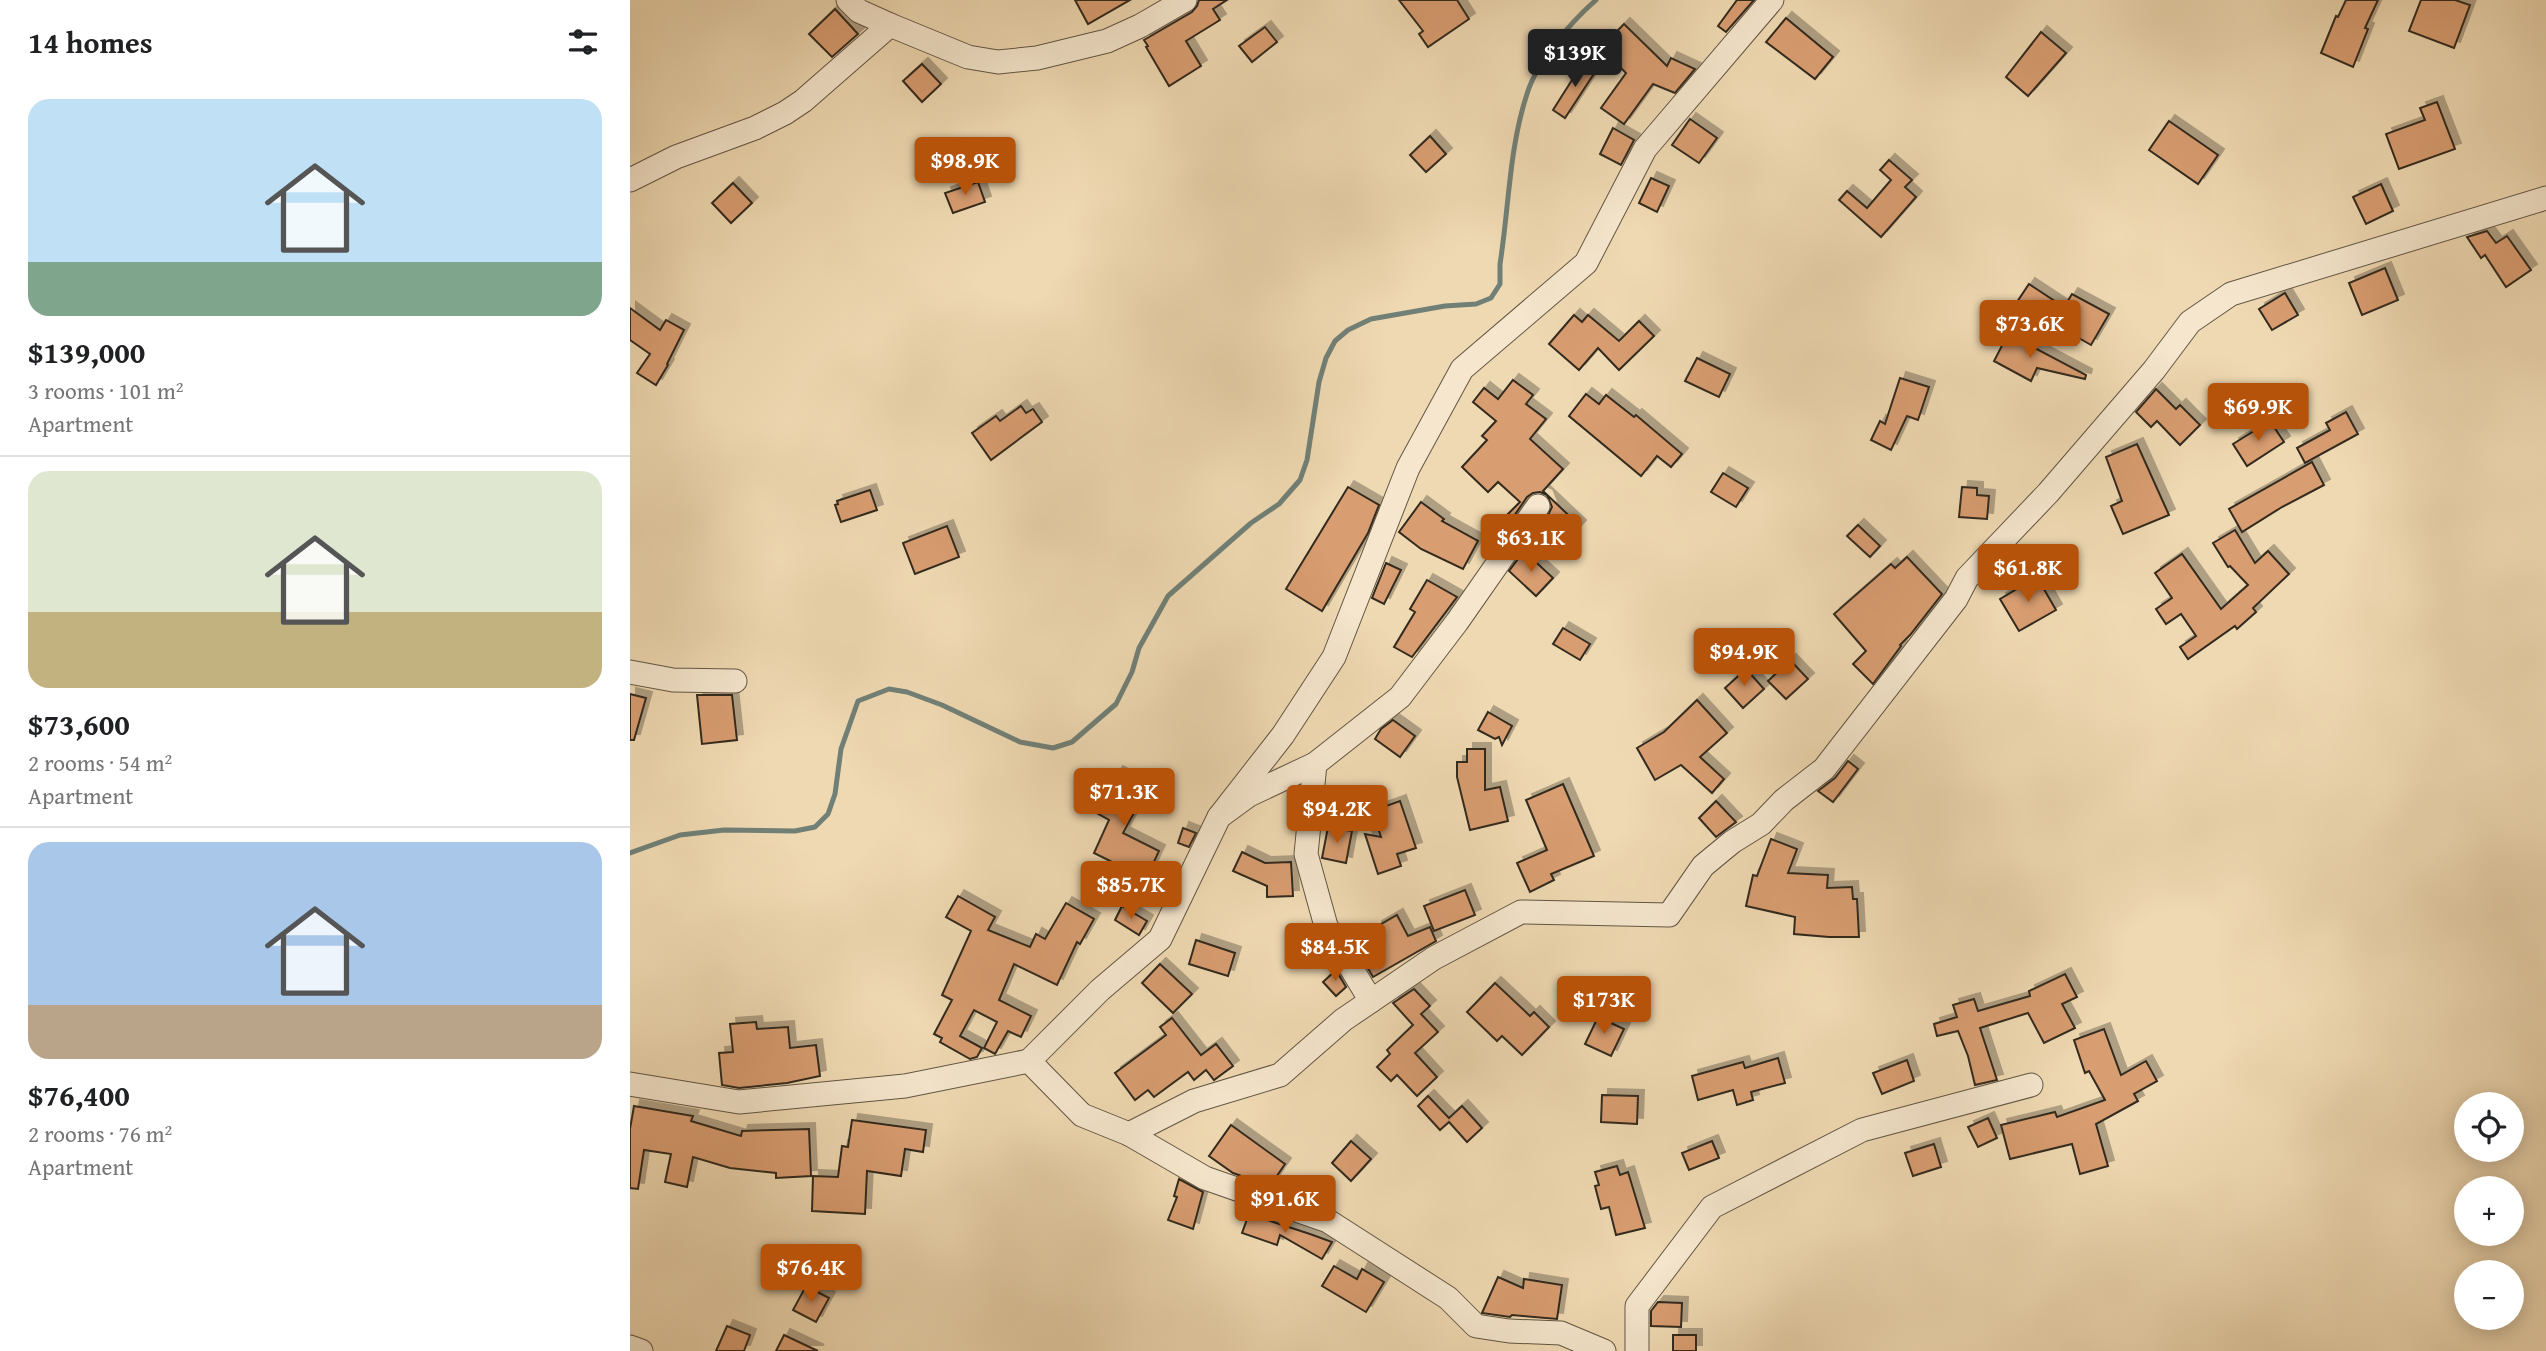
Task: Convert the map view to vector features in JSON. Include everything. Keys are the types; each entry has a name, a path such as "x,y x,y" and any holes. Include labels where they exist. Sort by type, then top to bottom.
{"street":[{"path":"848,0 859,11 890,25 968,57 998,62 1037,58 1107,41 1185,0"},
{"path":"630,1084 739,1102 905,1086 1029,1061 1100,990 1160,939 1219,817 1283,735 1334,657 1408,468 1462,369 1586,263 1645,149 1772,0"},
{"path":"630,180 676,157 755,128 785,113 803,101 890,25"},
{"path":"1129,1134 1194,1101 1280,1075 1343,1020 1434,958 1521,912 1669,915 1695,875 1712,858 1762,824 1784,800 1824,769 1956,599 1967,578 2048,493 2154,370 2190,322 2231,294 2546,198"},
{"path":"1219,817 1249,795 1315,764 1400,697 1457,622 1538,506"},
{"path":"630,672 674,680 735,681"},
{"path":"1315,764 1306,854 1326,926 1371,1001"},
{"path":"1029,1061 1082,1115 1129,1134 1205,1178 1328,1221 1448,1297 1476,1326 1509,1331 1560,1333 1604,1351"},
{"path":"1637,1351 1637,1306 1712,1207 1863,1130 2031,1085"}],"building":[{"path":"1075,0 1130,0 1088,24"},
{"path":"1199,0 1227,0 1213,9 1220,20 1186,41 1201,66 1169,86 1144,40 1192,12"},
{"path":"1399,0 1457,0 1469,19 1428,47 1419,34 1423,31"},
{"path":"1737,0 1754,0 1726,32 1718,26"},
{"path":"2346,0 2378,0 2365,28 2368,29 2353,67 2321,53 2336,16 2338,17"},
{"path":"2421,0 2455,0 2470,5 2454,48 2409,31"},
{"path":"835,9 858,34 832,57 809,34"},
{"path":"1786,18 1833,57 1815,79 1766,42"},
{"path":"1624,24 1667,66 1671,58 1695,69 1675,93 1653,84 1624,124 1601,108 1626,73 1601,48"},
{"path":"1265,27 1277,42 1252,62 1239,46"},
{"path":"2041,32 2066,53 2028,96 2006,77"},
{"path":"1584,61 1597,69 1565,118 1553,110"},
{"path":"922,64 941,84 922,102 903,81"},
{"path":"2437,102 2455,149 2399,169 2386,134 2425,120 2420,108"},
{"path":"1690,119 1717,138 1699,163 1672,145"},
{"path":"2169,121 2218,155 2198,184 2149,150"},
{"path":"1613,128 1634,140 1621,165 1600,154"},
{"path":"1430,136 1446,154 1426,172 1410,155"},
{"path":"1889,160 1912,180 1905,187 1916,197 1881,237 1839,200 1847,191 1867,208 1891,180 1880,170"},
{"path":"1651,178 1669,186 1657,212 1639,203"},
{"path":"978,182 985,202 953,213 945,193"},
{"path":"733,183 752,203 731,223 712,203"},
{"path":"2381,184 2393,211 2366,224 2353,197"},
{"path":"2487,231 2496,243 2507,236 2531,270 2506,287 2485,255 2481,258 2467,237"},
{"path":"2385,268 2398,300 2362,315 2349,283"},
{"path":"2029,284 2064,307 2072,294 2109,314 2091,345 2077,337 2076,344 2054,330 2056,325 2036,314 2034,317 2015,305"},
{"path":"2285,293 2298,315 2272,330 2259,309"},
{"path":"630,308 660,330 666,320 684,330 656,385 637,373 650,354 630,340"},
{"path":"1574,315 1582,322 1588,315 1619,341 1639,321 1654,336 1619,370 1598,348 1579,370 1549,344"},
{"path":"2008,334 2086,375 2085,379 2037,368 2031,381 1994,361"},
{"path":"1697,358 1730,374 1719,397 1685,381"},
{"path":"1900,378 1929,387 1918,420 1907,416 1891,450 1871,440 1880,421 1885,424"},
{"path":"1513,380 1533,395 1526,404 1546,419 1530,439 1563,469 1543,491 1580,526 1566,541 1545,521 1552,507 1547,495 1540,492 1527,497 1501,535 1494,528 1520,502 1498,482 1488,492 1462,467 1487,440 1482,436 1496,421 1473,402 1484,388 1498,399"},
{"path":"2156,389 2176,409 2180,405 2200,425 2180,445 2157,421 2151,427 2136,412"},
{"path":"1586,394 1599,404 1606,395 1634,417 1636,415 1682,454 1671,467 1657,456 1641,476 1569,416"},
{"path":"1021,406 1026,413 1033,409 1042,422 991,460 972,433 996,416 1000,421"},
{"path":"2346,412 2358,434 2305,463 2297,448 2330,430 2326,423"},
{"path":"2270,421 2284,442 2247,466 2233,444"},
{"path":"2137,444 2169,515 2123,534 2111,506 2122,501 2106,457"},
{"path":"2312,462 2324,485 2242,532 2229,509"},
{"path":"1723,473 1748,488 1736,507 1711,492"},
{"path":"1348,487 1379,505 1368,533 1322,611 1286,589"},
{"path":"1962,487 1977,488 1977,495 1989,496 1987,519 1959,517"},
{"path":"870,490 877,510 841,522 835,505 838,504 837,501"},
{"path":"1421,502 1444,519 1442,521 1478,541 1463,569 1421,549 1399,532"},
{"path":"1858,525 1880,546 1870,557 1847,536"},
{"path":"947,526 959,557 915,574 903,543"},
{"path":"2235,530 2255,563 2268,551 2289,574 2253,608 2256,612 2237,629 2235,626 2188,659 2180,647 2196,636 2181,614 2166,624 2156,609 2172,598 2155,573 2182,554 2221,609 2248,585 2228,567 2213,543"},
{"path":"1524,551 1553,578 1536,596 1509,571"},
{"path":"1907,557 1942,594 1900,645 1873,684 1853,664 1866,651 1834,614 1891,564 1895,568"},
{"path":"1386,563 1401,570 1384,604 1372,598"},
{"path":"2037,577 2056,610 2019,631 2000,599"},
{"path":"1427,580 1457,597 1412,657 1394,647 1415,612 1410,609"},
{"path":"1563,628 1590,644 1580,660 1553,644"},
{"path":"1790,660 1808,679 1786,699 1768,681"},
{"path":"1746,669 1764,689 1743,708 1725,688"},
{"path":"630,694 646,698 634,740 630,740"},
{"path":"697,695 732,695 737,740 702,744"},
{"path":"1697,700 1727,733 1700,757 1724,779 1712,793 1681,765 1655,780 1637,748 1664,732"},
{"path":"1488,712 1512,726 1502,745 1499,737 1495,739 1478,730"},
{"path":"1393,720 1415,736 1400,757 1375,739 1381,729"},
{"path":"1467,749 1485,749 1485,790 1500,787 1508,821 1470,830 1457,777 1457,762 1467,762"},
{"path":"1848,761 1858,769 1833,802 1818,791 1835,778"},
{"path":"1117,772 1147,789 1123,833 1159,851 1146,879 1094,853 1109,820 1095,812"},
{"path":"1563,784 1594,856 1551,874 1554,880 1530,892 1517,863 1547,850 1526,800"},
{"path":"1400,801 1416,848 1397,854 1401,866 1378,874 1365,834 1381,837 1372,811"},
{"path":"1716,801 1736,822 1716,837 1699,818"},
{"path":"1328,827 1352,831 1346,863 1322,858"},
{"path":"1183,828 1196,833 1189,847 1178,843"},
{"path":"1771,839 1797,849 1788,873 1828,875 1827,888 1852,887 1853,899 1857,899 1859,937 1794,934 1795,917 1746,906 1753,875 1757,876"},
{"path":"1242,852 1265,863 1291,862 1293,896 1267,897 1267,886 1233,871"},
{"path":"1465,890 1475,915 1434,931 1424,906"},
{"path":"958,896 995,917 988,930 1030,947 1036,934 1045,939 1066,903 1094,919 1080,944 1077,942 1057,985 1014,964 999,1000 1031,1016 1021,1037 1008,1031 995,1054 984,1048 997,1022 974,1010 960,1036 982,1048 977,1057 970,1059 940,1042 942,1038 934,1034 952,1000 942,995 971,931 946,917"},
{"path":"1122,906 1147,921 1139,935 1115,920"},
{"path":"1397,915 1408,936 1430,927 1436,941 1373,977 1360,955 1384,942 1376,927"},
{"path":"1196,940 1235,953 1228,976 1189,964"},
{"path":"1160,964 1192,994 1173,1013 1142,983"},
{"path":"1336,970 1346,987 1336,996 1323,982"},
{"path":"2065,974 2077,997 2062,1004 2075,1028 2044,1043 2028,1013 1980,1028 1997,1080 1975,1085 1958,1031 1937,1036 1934,1024 1957,1017 1953,1005 1974,999 1978,1011 2030,996 2029,991"},
{"path":"1495,983 1530,1016 1534,1012 1549,1027 1522,1055 1502,1036 1497,1041 1467,1012"},
{"path":"1414,989 1430,1006 1421,1014 1438,1032 1415,1053 1437,1077 1417,1096 1397,1075 1391,1081 1377,1067 1390,1054 1387,1050 1413,1025 1393,1003"},
{"path":"1598,1017 1624,1029 1611,1056 1585,1044"},
{"path":"1172,1018 1201,1055 1216,1044 1233,1066 1214,1080 1206,1070 1194,1080 1188,1072 1154,1097 1148,1090 1135,1100 1115,1073 1166,1035 1160,1027"},
{"path":"756,1022 757,1029 788,1027 790,1048 816,1045 820,1076 739,1088 722,1085 719,1053 733,1052 730,1024"},
{"path":"2104,1029 2121,1075 2146,1061 2157,1081 2134,1094 2138,1101 2096,1124 2108,1166 2080,1174 2072,1144 2010,1159 2001,1125 2055,1112 2057,1117 2105,1100 2089,1071 2085,1073 2074,1040"},
{"path":"1778,1058 1785,1083 1751,1092 1753,1100 1737,1105 1733,1090 1698,1100 1692,1076 1743,1062 1745,1068"},
{"path":"1907,1060 1914,1081 1882,1094 1873,1073"},
{"path":"1602,1095 1638,1096 1637,1124 1601,1122"},
{"path":"1428,1096 1449,1118 1462,1106 1482,1128 1467,1142 1449,1122 1440,1130 1418,1106"},
{"path":"634,1106 693,1116 691,1121 741,1136 742,1131 809,1129 811,1176 776,1178 776,1173 730,1168 693,1157 687,1187 665,1182 671,1154 644,1150 638,1189 630,1188 630,1129"},
{"path":"1988,1118 1997,1138 1978,1147 1968,1127"},
{"path":"852,1120 926,1130 923,1152 905,1149 901,1176 867,1171 865,1214 812,1211 813,1176 838,1177 842,1146 848,1147"},
{"path":"1231,1125 1285,1164 1270,1186 1233,1173 1209,1156"},
{"path":"1351,1141 1371,1159 1351,1181 1332,1163"},
{"path":"1712,1141 1719,1158 1689,1170 1682,1153"},
{"path":"1934,1144 1941,1167 1913,1176 1905,1153"},
{"path":"1617,1166 1620,1175 1628,1172 1645,1228 1616,1235 1609,1207 1601,1209 1595,1186 1599,1185 1595,1172"},
{"path":"1179,1179 1203,1192 1193,1229 1168,1220 1177,1197 1174,1196"},
{"path":"1249,1214 1332,1242 1322,1259 1280,1235 1277,1245 1242,1233"},
{"path":"1334,1266 1357,1279 1362,1269 1384,1282 1366,1312 1322,1286"},
{"path":"1498,1277 1523,1288 1524,1279 1562,1285 1557,1319 1482,1313"},
{"path":"806,1286 829,1298 816,1322 793,1310"},
{"path":"1658,1302 1682,1303 1681,1327 1651,1326 1651,1311"},
{"path":"727,1326 750,1335 744,1351 716,1351"},
{"path":"784,1335 818,1351 776,1351"},
{"path":"1673,1335 1696,1335 1696,1351 1673,1351"}],"waterway":[{"path":"630,853 680,835 724,830 795,831 815,827 828,814 835,794 841,749 858,701 889,689 907,692 942,705 1020,742 1053,748 1072,742 1116,704 1132,672 1139,648 1168,596 1251,523 1279,504 1300,480 1307,460 1319,382 1326,358 1335,341 1348,330 1371,319 1445,306 1476,304 1491,298 1500,284 1500,264 1516,135 1527,94 1538,69 1556,43 1596,0"}]}
